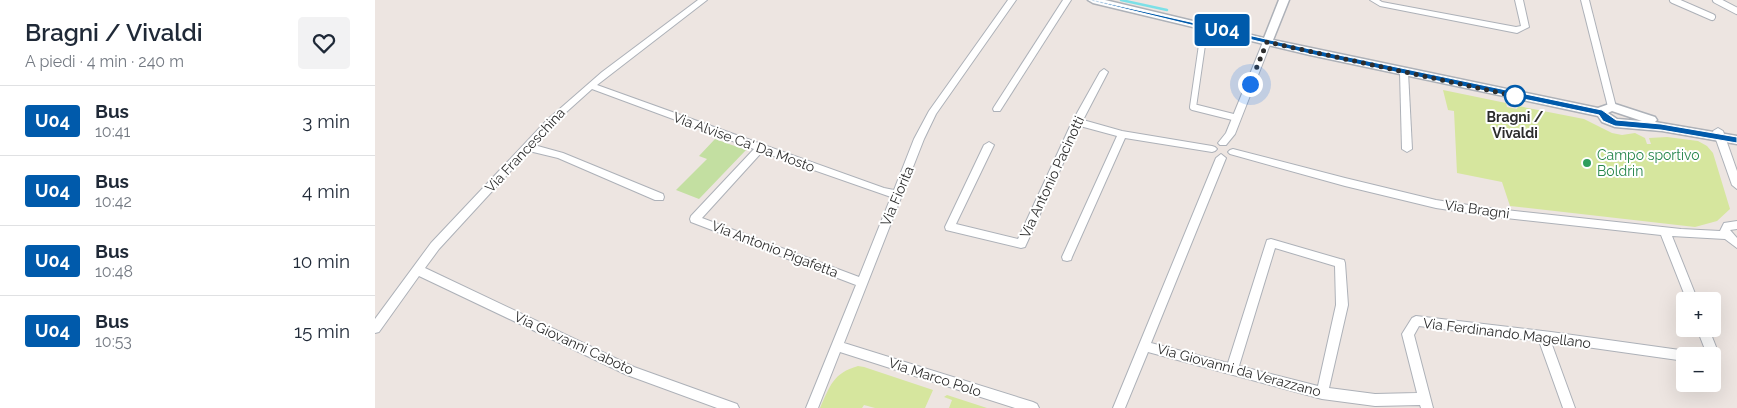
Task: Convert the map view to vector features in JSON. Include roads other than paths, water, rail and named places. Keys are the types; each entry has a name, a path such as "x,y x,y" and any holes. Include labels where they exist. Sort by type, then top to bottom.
{"street":[{"name":"Via Franceschina","path":"375,328 435,246 563,109 661,29 703,0"},
{"name":"Via Fiorita","path":"812,408 919,139 932,113 1012,0"},
{"path":"997,108 1067,0"},
{"path":"1093,0 1267,42 1404,72 1612,110 1719,134 1737,140"},
{"path":"1223,143 1237,118 1284,0"},
{"path":"1374,0 1381,4 1517,30 1525,27 1519,0"},
{"path":"1585,0 1612,110 1610,121 1719,134 1737,134"},
{"path":"1673,0 1712,17"},
{"path":"1716,0 1737,11"},
{"path":"1207,27 1203,38 1193,107 1237,118"},
{"name":"Via Antonio Pacinotti","path":"989,144 950,227 1021,244 1077,122 1104,72"},
{"path":"1404,72 1407,149"},
{"name":"Via Alvise Ca' Da Mosto","path":"591,86 897,195"},
{"path":"1612,110 1628,119 1623,124"},
{"path":"1077,122 1122,134 1212,149"},
{"path":"1067,257 1122,134"},
{"path":"1719,134 1737,184"},
{"path":"1223,143 1230,147 1233,152 1229,157 1221,158 1214,154 1212,149 1216,144 1223,143"},
{"path":"527,147 560,155 659,197"},
{"name":"Via Antonio Pigafetta","path":"761,148 695,219 861,282"},
{"name":"Via Bragni","path":"1233,152 1436,204 1488,212 1727,235"},
{"path":"1119,408 1221,158"},
{"path":"1737,226 1728,226 1725,229 1727,235 1737,244"},
{"path":"1664,230 1688,292"},
{"path":"1231,370 1271,243 1340,263 1342,305 1322,393"},
{"name":"Via Giovanni Caboto","path":"418,270 631,371 733,408"},
{"name":"Via Ferdinando Magellano","path":"1426,403 1408,334 1416,321 1676,354"},
{"path":"1543,336 1569,408"},
{"name":"Via Marco Polo","path":"838,346 1033,408"},
{"name":"Via Giovanni da Verazzano","path":"1144,346 1322,393 1375,400 1426,403"}],"waterway":[{"path":"1121,0 1167,10"}],"place":[{"name":"Bragni / Vivaldi","path":"1515,96"},
{"name":"Campo sportivo Boldrin","path":"1587,163"}]}
